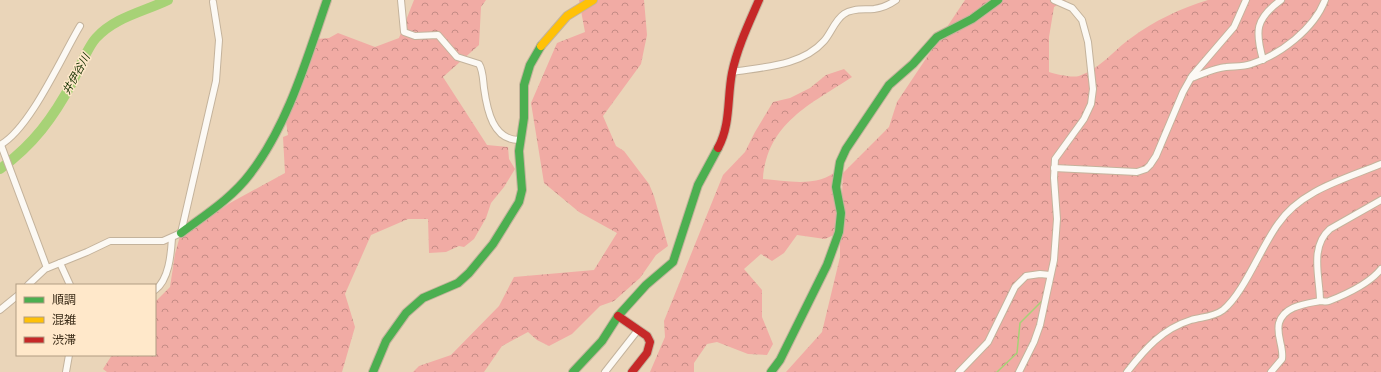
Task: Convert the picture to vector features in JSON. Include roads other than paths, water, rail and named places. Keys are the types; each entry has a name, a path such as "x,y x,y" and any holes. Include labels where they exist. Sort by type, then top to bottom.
{"street":[{"path":"29,284 47,268 110,241 163,241 172,238 181,233 229,196 250,174 293,98 327,0"},
{"path":"401,0 404,32 415,36 438,35 457,57 479,64 487,103 495,127 508,139 520,140"},
{"path":"373,372 386,340 401,319 423,298 461,281 467,276 480,262 518,203 522,188 520,140 524,118 524,84 532,59 567,16 593,0"},
{"path":"573,372 602,341 618,316 646,284 673,262 692,208 698,185 724,135 732,72 749,22 759,0"},
{"path":"732,72 795,60 808,54 823,41 843,14 856,10 881,8 896,0"},
{"path":"772,372 780,360 827,265 839,232 841,213 836,186 840,162 846,149 889,85 938,37 972,19 998,0"},
{"path":"1019,372 1034,342 1040,325 1054,260 1057,219 1054,168 1056,159 1084,119 1091,104 1093,89 1088,42 1082,20 1072,8 1054,0"},
{"path":"1054,168 1137,172 1146,169 1156,156 1172,116 1191,78 1231,31 1246,0"},
{"path":"1263,60 1257,38 1257,31 1266,14 1281,0"},
{"path":"1191,78 1215,69 1250,65 1263,60 1286,46 1302,32 1319,13 1325,0"},
{"path":"181,233 216,81 219,40 213,2"},
{"path":"47,268 1,147 18,130 29,114 80,26"},
{"path":"1126,372 1151,343 1165,332 1184,322 1218,313 1224,309 1250,273 1278,222 1291,209 1319,190 1381,164"},
{"path":"1320,301 1317,282 1319,248 1325,234 1330,229 1381,200"},
{"path":"156,289 163,280 171,251 172,238"},
{"path":"60,262 70,284"},
{"path":"1271,372 1282,359 1278,329 1283,314 1294,307 1320,301 1327,301 1356,288 1371,279 1381,269"},
{"path":"959,372 988,342 1015,287 1026,276 1040,274 1050,275"},
{"path":"0,310 16,297"},
{"path":"618,316 647,336 649,344 647,353 632,372"},
{"path":"605,372 638,330"},
{"path":"66,372 69,356"}],"waterway":[{"name":"井伊谷川","path":"0,169 23,150 42,130 66,94 86,53 96,38 112,25 121,20 168,0"},
{"path":"997,372 1017,353 1020,323 1043,300"}]}
